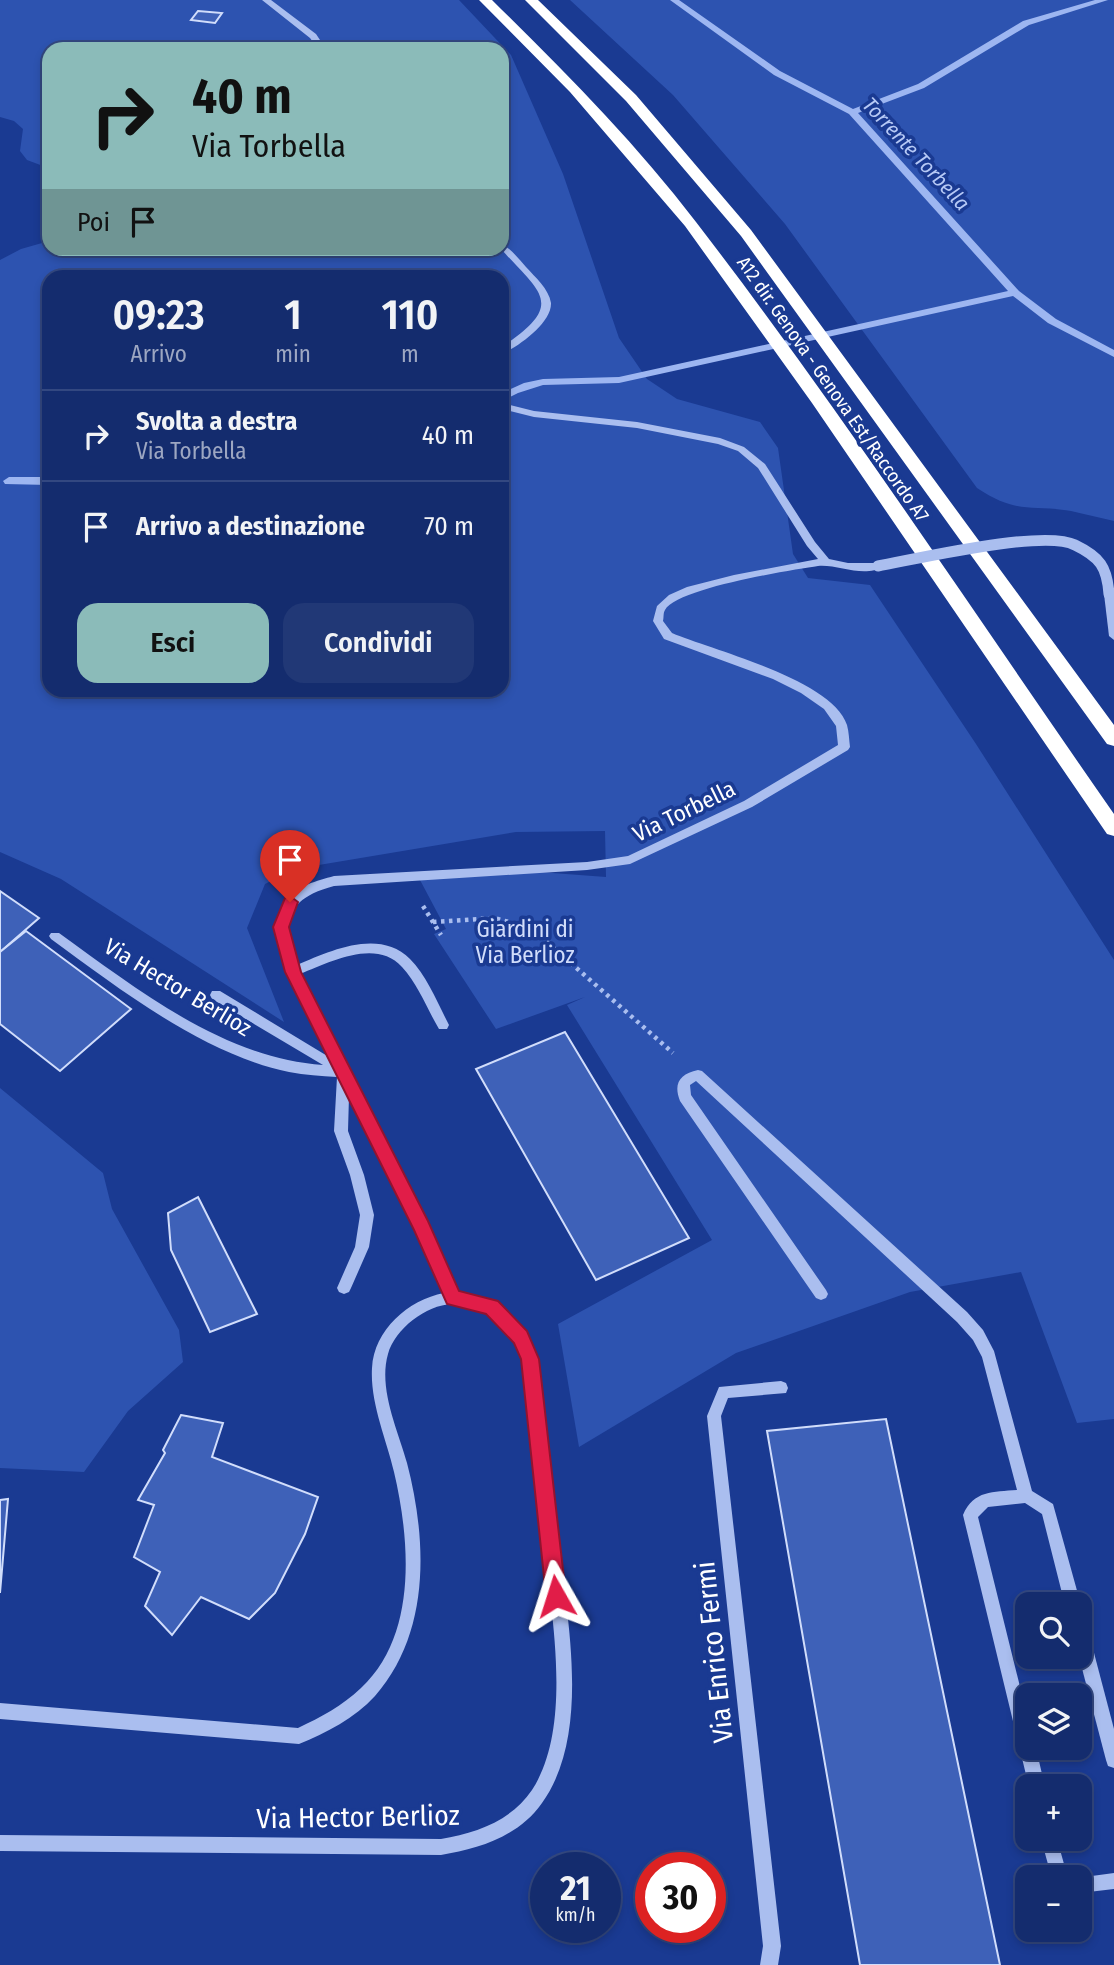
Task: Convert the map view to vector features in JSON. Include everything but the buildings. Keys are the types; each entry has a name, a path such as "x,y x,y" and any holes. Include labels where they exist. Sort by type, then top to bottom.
{"highway":[{"name":"A12 dir. Genova - Genova Est/Raccordo A7","path":"485,0 575,89 690,223 818,400 1114,829"},
{"path":"531,0 631,98 746,233 1114,738"}],"street":[{"path":"266,0 317,42"},
{"path":"509,254 537,285 547,299 548,306 530,334 509,347"},
{"path":"509,408 534,414 637,425 720,441 741,449 762,466 811,544 826,562"},
{"name":"Via Torbella","path":"453,1298 422,1227 293,972 281,927 290,902 301,892 316,885 346,880 587,866 631,860 748,804 844,747 847,733 842,721 815,695 772,676 685,645 660,629 657,618 660,609 669,600 702,585 826,562 851,567 878,566 1029,541 1058,540 1074,544 1100,562 1107,572 1114,636"},
{"name":"Via Hector Berlioz","path":"55,936 106,973 224,1043 286,1066 344,1072"},
{"path":"293,972 358,948 382,950 404,961 443,1024"},
{"name":"Via Hector Berlioz","path":"216,995 344,1072"},
{"path":"344,1072 341,1132 360,1185 367,1215 362,1247 344,1287"},
{"path":"821,1294 685,1097 683,1083 691,1076 698,1074 962,1317 978,1335 996,1378 1026,1496"},
{"path":"0,1711 299,1737 327,1726 354,1708 376,1684 403,1639 411,1603 414,1559 403,1475 382,1401 381,1356 398,1325 412,1312 453,1298"},
{"name":"Via Hector Berlioz","path":"0,1843 441,1847 472,1843 505,1828 528,1806 545,1784 555,1754 564,1685 530,1359 520,1337 491,1307 453,1298"},
{"name":"Via Enrico Fermi","path":"769,1965 772,1946 714,1416 724,1392 781,1388"},
{"path":"1034,1774 970,1515 984,1500 1026,1496 1048,1509 1070,1592"},
{"path":"1090,1669 1114,1760"},
{"path":"1092,1884 1114,1881"}],"path":[{"path":"433,922 489,917 506,919 531,928 698,1074"}],"green space":[{"path":"0,0 459,0 499,42 42,42 42,166 27,160 20,151 23,129 14,121 0,117"},
{"path":"570,0 1114,0 1114,521 1071,511 1014,505 977,488 785,224 673,95"},
{"name":"Giardini di Via Berlioz","path":"509,53 511,55 563,174 619,338 647,379 677,399 760,422 778,448 793,554 808,578 870,585 976,744 1114,960 1114,1419 1077,1423 1021,1272 910,1292 736,1353 579,1447 558,1324 712,1240 567,1005 585,997 496,1029 434,934 446,929 420,880 526,871 606,877 605,831 516,832 295,869 265,884 247,928 284,1022 61,879 0,852 0,260 21,249 42,243 42,256 509,256"},
{"path":"0,1088 103,1173 112,1209 179,1330 183,1362 128,1411 84,1472 0,1468"}],"waterway":[{"name":"Torrente Torbella","path":"674,0 777,73 852,112"},
{"path":"852,112 921,86 1026,23 1104,0"},
{"name":"Torrente Torbella","path":"852,112 1015,293"},
{"path":"509,394 528,385 558,380 619,380 1015,293"},
{"name":"Torrente Torbella","path":"1015,293 1052,321 1114,354"},
{"path":"9,481 42,481"}],"route":[{"path":"290,902 281,927 293,972 422,1227 453,1298 491,1307 520,1337 530,1359 556,1596"}]}
